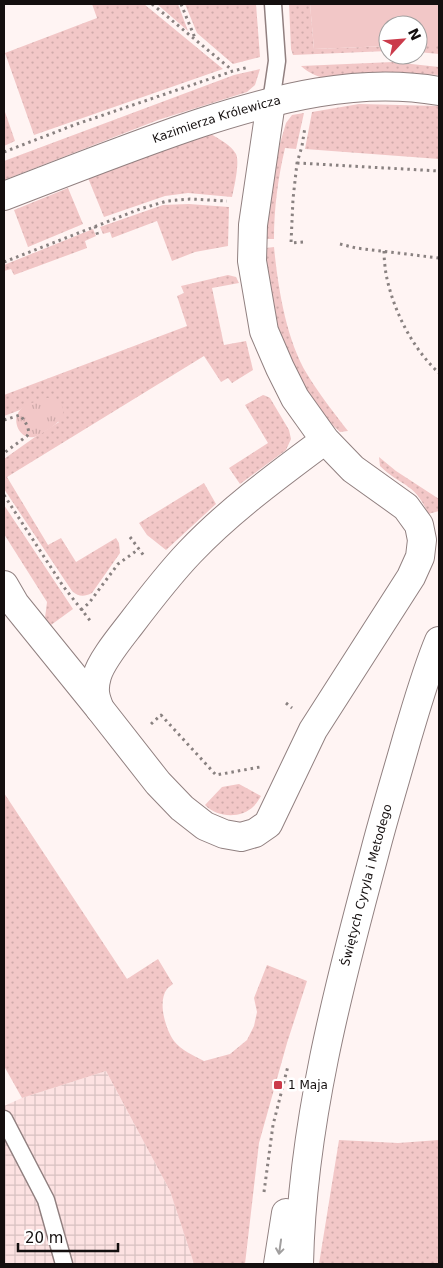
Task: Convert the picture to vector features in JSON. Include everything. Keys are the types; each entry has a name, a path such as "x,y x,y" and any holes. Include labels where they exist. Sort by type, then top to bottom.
{"street":[{"name":"Kazimierza Królewicza","path":"4,196 162,135 221,116 304,94 342,89 382,87 426,88 439,91"},
{"path":"4,585 15,604 158,783 182,808 205,826 224,834 241,838 255,833 268,824 313,730 411,577 420,557 422,540 419,525 406,507 353,469 311,423 295,398 264,331 252,261 253,225 271,102"},
{"path":"100,709 95,695 97,675 116,643 162,582 191,550 237,509 260,489 325,440"},
{"name":"Świętych Cyryla i Metodego","path":"299,1264 302,1198 318,1085 327,1044 364,890 419,698 439,641"},
{"name":"Świętych Cyryla i Metodego","path":"278,1264 290,1195 311,1133"}],"lane":[{"path":"271,102 277,61 273,4"},
{"path":"4,1119 46,1200 64,1264"}],"path":[{"path":"4,152 74,125 233,71 152,4"},
{"path":"181,4 195,39"},
{"path":"303,242 290,243 297,163 302,146 307,112 304,94"},
{"path":"297,163 439,171"},
{"path":"4,262 140,208 167,200 190,199 256,202"},
{"path":"95,226 98,236"},
{"path":"340,244 356,248 439,258"},
{"path":"384,251 386,274 401,319 416,346 430,365 439,373"},
{"path":"4,420 20,415 28,427 29,433 4,453"},
{"path":"4,495 62,586 96,628"},
{"path":"81,610 89,603 118,564 139,550"},
{"path":"286,703 297,712"},
{"path":"150,725 161,715 216,775 261,767"}],"shaded area":[{"path":"106,1071 170,1191 194,1264 4,1264 4,1106 22,1098"}],"green space":[{"path":"92,4 144,4 223,69 34,135 5,53 97,18"},
{"path":"157,4 178,4 188,31"},
{"path":"185,4 256,4 260,57 233,64 197,33"},
{"path":"289,4 310,4 314,49 378,46 378,51 293,55 291,49"},
{"path":"310,4 439,4 439,44 428,44 428,15 378,15 378,46 314,49"},
{"path":"428,44 439,44 439,54 428,53"},
{"path":"378,63 378,65 421,65 439,67 439,75 384,72 325,78 312,74 301,66"},
{"path":"260,69 255,85 247,92 158,120 4,180 4,161 234,75"},
{"path":"359,104 439,106 439,159 305,149 312,112"},
{"path":"4,109 15,141 4,146"},
{"path":"304,113 296,149 285,148 277,193 274,239 266,239 266,221 276,157 286,123 292,115"},
{"path":"211,134 228,145 236,154 237,169 232,197 188,193 165,196 104,217 88,178 166,148"},
{"path":"68,188 83,224 28,247 14,210"},
{"path":"189,204 229,207 228,246 195,252 172,261 157,221 112,238 110,232 103,234 100,227 163,205"},
{"path":"93,229 96,236 85,241 87,248 14,275 11,269 4,271 4,265"},
{"path":"274,247 284,313 300,360 307,374 348,431 340,432 318,407 298,376 282,342 272,310 268,282 266,248"},
{"path":"228,275 236,277 239,283 212,288 224,345 246,341 253,370 232,383 228,378 221,382 204,356 7,477 48,545 61,538 76,562 116,538 119,543 120,553 92,593 84,596 79,595 72,591 4,489 4,459 59,422 24,407 4,416 4,395 187,326 177,296 184,293 181,286"},
{"path":"263,395 270,398 289,430 291,439 286,450 240,484 229,468 268,443 245,405"},
{"path":"47,398 55,399 61,404 63,414 61,419 39,435 27,437 22,434 16,419 18,413 25,406"},
{"path":"379,457 396,471 439,499 439,511 428,514 413,490 387,473 380,466"},
{"path":"204,483 216,504 166,550 147,535 139,523"},
{"path":"4,505 73,609 51,625 45,618 47,602 4,534"},
{"path":"239,784 261,796 249,810 236,815 230,815 216,812 205,805 222,787"},
{"path":"4,793 127,979 158,959 173,984 167,989 163,1001 164,1016 168,1030 174,1041 188,1052 204,1061 230,1054 247,1040 254,1026 257,1012 254,998 267,965 307,981 287,1043 259,1143 245,1264 194,1264 170,1191 106,1071 22,1098 4,1066"},
{"path":"339,1140 398,1143 439,1140 439,1264 319,1264"}],"place":[{"name":"1 Maja","path":"278,1085"}]}
